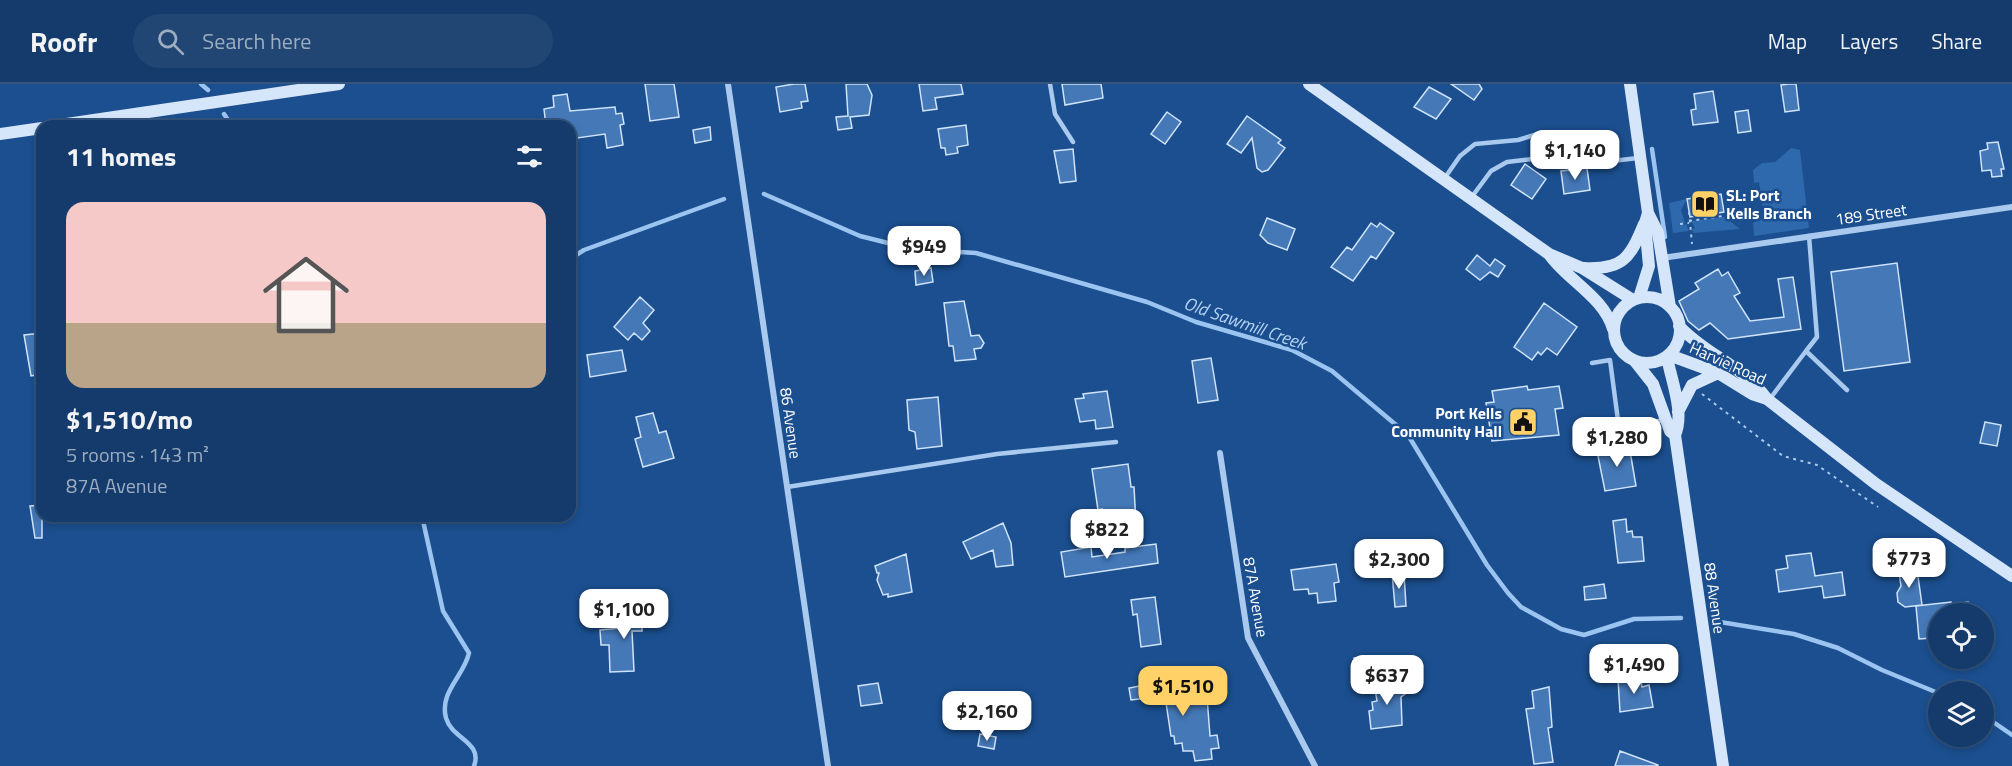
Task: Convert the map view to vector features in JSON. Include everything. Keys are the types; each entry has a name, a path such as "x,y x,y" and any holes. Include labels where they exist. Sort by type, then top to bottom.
{"main road":[{"path":"94,120 339,84"},
{"path":"1309,84 1549,254 1582,268 1636,299 1655,298 1670,307"},
{"path":"1614,333 1618,314 1636,299 1649,266 1640,158 1630,84"},
{"path":"0,134 36,129"},
{"path":"1549,254 1558,267 1601,306 1610,318 1620,350 1634,360 1649,363 1668,356 1676,345 1679,326 1670,307 1655,222 1646,218"},
{"path":"1582,268 1603,269 1618,265 1634,249 1646,218"},
{"name":"Harvie Road","path":"1679,326 1699,345 1736,366 1756,384 1768,399"},
{"name":"Harvie Road","path":"1668,356 1718,373 1752,394 1768,399"},
{"name":"88 Avenue","path":"1668,356 1678,412 1678,429 1675,435"},
{"name":"88 Avenue","path":"1634,360 1653,384 1666,420 1675,435 1723,766"},
{"path":"1678,412 1692,385 1718,373"},
{"path":"1768,399 1876,484 2012,576"}],"street":[{"name":"86 Avenue","path":"728,84 828,766"},
{"name":"189 Street","path":"1662,258 2012,207"},
{"name":"87A Avenue","path":"1220,453 1248,638 1315,766"}],"lane":[{"path":"1050,84 1054,114 1073,142"},
{"path":"1444,179 1460,156 1475,144 1518,140 1540,133"},
{"path":"1471,198 1491,171 1507,162 1541,158 1560,167 1640,158"},
{"path":"1768,399 1816,337 1809,236"},
{"path":"1806,351 1847,390"},
{"path":"1592,363 1610,360 1619,428 1666,420"},
{"path":"787,487 987,455 1116,442"}],"path":[{"path":"1689,212 1692,244"},
{"path":"1680,224 1743,213"},
{"path":"1695,389 1783,456 1816,465 1878,507"}],"shaded area":[{"path":"1791,148 1800,150 1809,228 1754,236 1753,223 1764,218 1759,182 1754,183 1753,170 1762,163 1775,162"},
{"path":"1687,199 1681,210 1685,223 1678,225 1686,224 1689,231 1673,233 1669,203"},
{"path":"1725,217 1740,229 1693,233 1692,229 1695,228 1691,221"}],"building":[{"path":"645,84 674,84 679,117 650,121"},
{"path":"805,84 808,101 801,102 802,108 780,112 776,87"},
{"path":"846,84 867,84 872,95 869,115 850,117 852,128 838,130 836,117 848,116"},
{"path":"919,84 961,84 963,94 935,98 937,109 923,111"},
{"path":"1062,84 1101,84 1103,98 1065,105"},
{"path":"1451,84 1479,84 1482,89 1474,100"},
{"path":"1796,84 1799,110 1785,112 1781,85"},
{"path":"1429,87 1451,99 1436,119 1414,107"},
{"path":"1713,91 1718,122 1693,125 1691,110 1696,109 1694,94"},
{"path":"567,94 570,111 615,107 616,114 622,113 624,124 620,125 623,145 607,148 605,134 576,138 576,120 545,120 544,109 554,107 553,96"},
{"path":"1748,110 1751,131 1738,133 1735,112"},
{"path":"1167,112 1181,122 1165,144 1151,134"},
{"path":"1247,116 1281,140 1278,143 1285,148 1268,170 1262,172 1257,168 1252,138 1241,153 1227,144"},
{"path":"966,125 968,145 957,147 958,153 946,155 945,148 941,148 938,129"},
{"path":"710,127 711,140 695,143 693,130"},
{"path":"1998,142 2004,169 2001,169 2002,176 1992,177 1991,170 1982,171 1980,151 1988,149 1987,143"},
{"path":"1584,148 1586,159 1559,162 1558,151"},
{"path":"1073,149 1076,181 1060,183 1054,151"},
{"path":"1525,164 1546,179 1532,199 1511,185"},
{"path":"1587,168 1590,190 1564,194 1561,171"},
{"name":"SL: Port Kells Branch","path":"1721,194 1724,212 1690,217 1687,199"},
{"path":"1267,218 1295,229 1287,250 1268,243 1260,235"},
{"path":"1371,223 1377,227 1380,223 1394,233 1376,259 1371,256 1353,281 1331,267 1347,247 1352,250"},
{"path":"1477,255 1490,266 1495,259 1505,266 1498,277 1490,272 1480,280 1466,269"},
{"path":"1897,263 1910,362 1844,371 1831,272"},
{"path":"931,268 933,282 916,285 915,271"},
{"path":"1718,269 1722,276 1728,272 1740,293 1734,296 1750,321 1784,317 1778,279 1793,277 1801,329 1728,339 1710,323 1699,330 1688,321 1679,301 1699,289 1695,283"},
{"path":"640,297 654,310 643,323 650,331 642,340 634,333 628,340 614,327"},
{"path":"964,301 971,336 979,335 984,343 981,348 974,349 976,359 955,361 953,346 949,346 944,303"},
{"path":"1544,303 1577,327 1557,355 1547,348 1541,355 1538,352 1532,360 1514,347"},
{"path":"36,334 36,375 31,376 24,335"},
{"path":"622,350 626,371 590,377 587,355"},
{"path":"1211,358 1218,400 1198,403 1192,361"},
{"name":"Port Kells Community Hall","path":"1527,386 1528,390 1559,386 1563,408 1555,409 1559,435 1492,441 1486,403 1494,402 1492,391"},
{"path":"1107,391 1113,427 1096,429 1095,420 1080,422 1075,399 1084,398 1083,394"},
{"path":"938,397 942,446 917,449 915,432 909,430 907,400"},
{"path":"653,413 659,433 666,431 674,458 643,467 635,439 641,437 636,417"},
{"path":"1985,422 2001,425 1997,446 1980,443"},
{"path":"1629,445 1636,486 1605,491 1598,456 1601,455 1600,449"},
{"path":"1128,464 1131,487 1134,487 1136,523 1105,528 1102,509 1098,510 1092,469"},
{"path":"30,506 36,506 36,522 42,522 42,538 35,538"},
{"path":"1626,519 1627,532 1632,531 1633,537 1642,537 1644,561 1618,563 1613,521"},
{"path":"1003,523 1011,543 1013,565 996,567 993,550 971,559 963,542"},
{"path":"1156,544 1158,563 1065,577 1061,552 1091,547 1092,557 1125,552 1125,548"},
{"path":"1811,553 1815,576 1842,572 1845,595 1824,598 1822,586 1779,592 1776,570 1788,568 1786,556"},
{"path":"906,554 912,592 888,597 888,594 883,595 877,580 879,573 875,566"},
{"path":"1336,564 1339,582 1334,583 1336,601 1318,603 1317,593 1309,594 1308,589 1294,590 1291,570"},
{"path":"1917,569 1922,605 1905,607 1898,602 1897,593 1901,586 1899,572"},
{"path":"1392,573 1404,573 1406,606 1395,607"},
{"path":"1604,584 1606,598 1585,600 1584,587"},
{"path":"1155,597 1161,644 1141,647 1137,614 1133,615 1131,600"},
{"path":"1928,605 1928,638 1919,639 1916,606"},
{"path":"650,611 650,622 642,622 642,631 632,631 634,671 610,672 609,645 601,645 600,630 621,628 621,612"},
{"path":"1371,656 1372,670 1355,672 1354,658"},
{"path":"1640,676 1642,687 1649,685 1653,707 1620,712 1618,679"},
{"path":"1165,677 1169,693 1201,689 1202,698 1207,697 1210,736 1217,735 1219,748 1211,749 1212,759 1195,761 1193,751 1183,751 1182,743 1175,744 1174,736 1171,736 1165,696 1131,700 1129,688 1150,684 1149,679"},
{"path":"1396,681 1398,689 1405,694 1401,697 1402,725 1371,729 1369,711 1373,710 1372,702 1377,701 1374,683"},
{"path":"878,683 882,703 861,706 858,686"},
{"path":"1549,687 1552,727 1548,728 1553,762 1534,764 1526,709 1534,708 1532,691"},
{"path":"980,734 996,737 994,749 978,746"},
{"path":"1620,751 1658,765 1658,766 1615,766"}],"waterway":[{"path":"201,84 208,90"},
{"path":"224,114 228,120"},
{"path":"1652,149 1665,237"},
{"name":"Old Sawmill Creek","path":"764,194 860,236 912,249 976,253 1147,302 1196,322 1292,350 1332,371 1408,435 1487,565 1521,607 1561,629 1584,635 1634,619 1681,618"},
{"name":"Old Sawmill Creek","path":"576,255 584,250 724,199"},
{"path":"423,522 443,611 469,653 449,692 445,709 449,725 474,751 476,758 474,766"},
{"name":"Old Sawmill Creek","path":"1720,622 1794,634 1838,648 1882,670 1928,689"},
{"name":"Old Sawmill Creek","path":"1994,723 2012,735"}],"place":[{"name":"SL: Port Kells Branch","path":"1705,204"},
{"name":"Port Kells Community Hall","path":"1523,422"}]}
